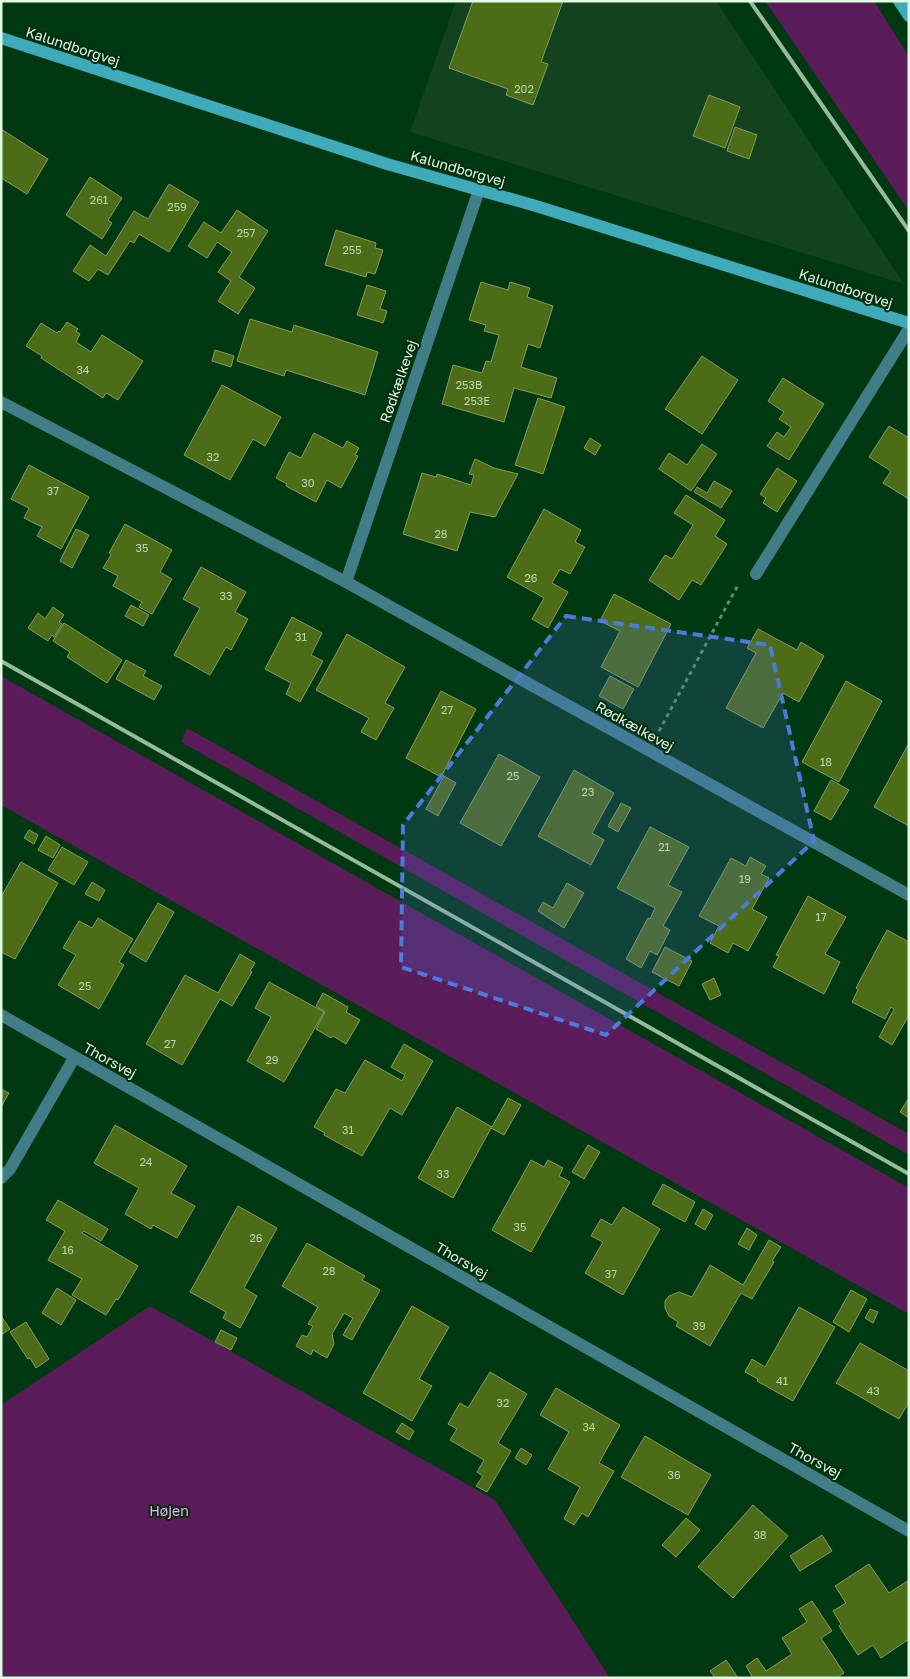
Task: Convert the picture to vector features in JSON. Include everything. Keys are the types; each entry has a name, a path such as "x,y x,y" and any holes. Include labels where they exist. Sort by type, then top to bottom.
{"street":[{"path":"899,1 909,16"},
{"name":"Kalundborgvej","path":"1,38 379,161 909,323"},
{"name":"Rødkælkevej","path":"346,582 479,190"},
{"path":"756,574 909,329"},
{"name":"Rødkælkevej","path":"1,402 346,582 909,895"},
{"name":"Thorsvej","path":"1,1015 909,1531"},
{"path":"1,1178 10,1169 74,1058"}],"path":[{"path":"648,750 738,584 756,574"}],"highlighted area":[{"path":"566,616 770,645 814,841 606,1035 401,967 403,825"}],"shaded area":[{"path":"456,1 716,1 904,284 410,132"}],"green space":[{"path":"765,1 874,1 909,57 909,211"},
{"path":"1,676 909,1188 909,1314 1,805"},
{"path":"187,728 909,1134 909,1155 181,742"},
{"name":"Højen","path":"150,1306 495,1500 610,1678 1,1678 1,1405"}],"building":[{"path":"473,1 563,1 541,62 548,64 533,105 506,95 508,89 449,68"},
{"path":"709,95 740,107 725,148 693,136"},
{"path":"735,127 757,135 749,159 727,151"},
{"path":"1,129 48,159 27,194 1,178"},
{"path":"90,177 122,198 108,220 112,223 102,239 66,215"},
{"path":"169,184 199,202 169,252 139,234 134,243 130,241 108,275 98,269 89,281 73,271 90,245 106,256 134,211 148,219"},
{"path":"237,210 268,231 239,277 255,288 238,314 218,301 231,281 218,272 232,252 217,242 207,258 188,246 204,222 221,233"},
{"path":"336,230 376,243 375,248 383,250 375,274 367,272 366,277 325,265"},
{"path":"481,282 508,290 510,282 530,288 527,297 553,306 540,348 528,344 521,367 557,378 551,398 514,388 504,422 442,404 453,365 482,373 486,361 491,362 499,335 484,331 486,325 469,320"},
{"path":"367,285 386,291 380,309 387,311 383,323 357,315"},
{"path":"250,319 292,332 294,325 378,352 365,395 286,370 284,376 237,361"},
{"path":"67,322 78,329 76,331 80,334 76,342 91,352 102,335 143,361 118,400 106,393 103,398 41,358 42,356 26,346 41,323 57,333 60,332"},
{"path":"215,350 234,356 231,367 212,361"},
{"path":"702,356 738,380 702,434 665,409"},
{"path":"783,378 824,404 789,460 767,446 777,432 784,437 791,427 779,419 784,412 768,401"},
{"path":"222,385 281,417 265,446 253,439 230,480 184,455"},
{"path":"538,398 565,407 543,474 515,465"},
{"path":"889,426 909,438 909,499 883,483 891,471 869,457"},
{"path":"314,433 343,448 347,441 359,448 355,455 358,456 341,488 327,480 316,502 286,486 287,484 276,478 289,452 301,458"},
{"path":"590,438 601,445 595,455 584,448"},
{"path":"702,444 717,454 691,491 659,469 669,453 687,465"},
{"path":"475,459 494,468 518,474 495,517 470,512 457,551 403,534 422,473 436,477 437,474 471,485 474,475 469,474"},
{"path":"29,465 89,497 61,549 37,536 42,527 24,518 29,508 11,499"},
{"path":"777,468 797,481 777,512 763,503 766,498 760,494"},
{"path":"714,481 732,491 721,508 694,492 697,487 707,493"},
{"path":"686,495 725,520 715,536 727,544 701,585 692,580 679,600 649,580 665,555 672,559 693,525 674,513"},
{"path":"544,509 581,530 575,542 585,547 570,574 560,569 552,583 568,592 548,628 532,619 544,598 507,577"},
{"path":"125,524 172,550 160,572 172,579 152,614 139,607 142,602 113,586 118,576 103,568"},
{"path":"76,529 89,535 72,568 60,561"},
{"path":"201,567 246,592 235,612 248,619 231,650 226,647 210,675 174,655 200,608 183,599"},
{"path":"614,594 671,624 638,687 601,667 620,631 600,621"},
{"path":"131,605 149,615 143,626 125,616"},
{"path":"53,607 64,615 59,622 62,624 54,637 52,635 48,641 28,628 38,613 45,619"},
{"path":"292,617 322,633 311,655 323,661 300,702 286,694 291,683 265,669"},
{"path":"64,623 122,660 107,683 67,657 70,652 53,641"},
{"path":"758,629 797,650 801,642 824,656 799,702 783,693 763,728 726,708 756,653 747,648"},
{"path":"347,634 405,667 385,703 394,708 376,740 361,732 369,718 316,690"},
{"path":"126,660 146,671 143,676 162,686 154,700 116,679"},
{"path":"610,676 634,689 623,709 599,696"},
{"path":"846,681 882,701 839,782 802,762"},
{"path":"441,691 476,709 441,777 406,758"},
{"path":"909,743 909,826 874,807"},
{"path":"499,754 540,777 501,846 460,823"},
{"path":"574,770 614,793 592,833 604,840 591,865 538,836"},
{"path":"444,776 456,783 438,816 426,809"},
{"path":"831,780 849,790 831,820 814,811"},
{"path":"621,803 631,808 618,832 608,826"},
{"path":"650,827 689,847 668,885 682,892 663,926 670,930 657,955 650,951 641,968 626,959 655,908 617,888"},
{"path":"29,830 38,835 34,844 24,838"},
{"path":"46,836 60,845 53,858 38,850"},
{"path":"62,847 88,862 74,885 48,870"},
{"path":"750,857 766,866 761,874 769,878 752,909 767,917 748,951 733,943 728,953 710,943 719,926 699,916 731,858 746,866"},
{"path":"21,862 58,883 15,959 1,952 1,897"},
{"path":"92,882 105,890 99,901 85,894"},
{"path":"567,883 584,893 564,928 538,911 543,902 553,908"},
{"path":"808,896 846,917 825,954 840,962 824,994 773,967 779,956 776,955"},
{"path":"158,903 174,912 146,962 129,952"},
{"path":"98,918 133,939 119,962 124,965 99,1009 58,985 76,955 63,948 79,921 92,928"},
{"path":"887,930 909,942 909,1015 892,1045 879,1037 894,1009 891,1007 885,1019 852,1002 858,990 856,988"},
{"path":"665,947 692,961 679,986 652,972"},
{"path":"240,954 255,963 250,971 252,972 232,1006 220,999 182,1065 146,1044 185,975 218,993"},
{"path":"714,978 721,995 710,1000 702,984"},
{"path":"269,982 324,1012 284,1082 247,1061 271,1017 255,1008"},
{"path":"323,993 348,1007 346,1012 360,1020 346,1044 316,1029 325,1012 316,1006"},
{"path":"404,1044 433,1061 402,1115 390,1108 362,1156 324,1135 325,1133 314,1127 336,1089 345,1093 365,1060 402,1081 405,1075 391,1067"},
{"path":"1,1089 9,1093 1,1107"},
{"path":"508,1098 521,1105 504,1135 491,1128 453,1198 418,1178 457,1107 492,1127"},
{"path":"909,1098 909,1118 900,1112"},
{"path":"115,1125 187,1166 171,1193 195,1206 177,1238 153,1225 151,1229 125,1214 139,1188 94,1163"},
{"path":"588,1145 600,1152 584,1179 572,1172"},
{"path":"531,1160 544,1167 548,1160 563,1168 559,1176 570,1182 531,1252 492,1230"},
{"path":"663,1184 695,1202 685,1222 652,1204"},
{"path":"58,1200 108,1229 101,1241 84,1231 82,1233 138,1266 118,1300 116,1299 106,1315 72,1295 82,1279 48,1260 65,1231 46,1220"},
{"path":"238,1206 277,1228 244,1288 257,1296 240,1328 223,1318 226,1312 190,1292"},
{"path":"623,1207 660,1229 623,1295 585,1273 603,1242 591,1236 601,1219 612,1225"},
{"path":"703,1209 713,1215 705,1230 695,1224"},
{"path":"747,1228 757,1235 749,1250 738,1244"},
{"path":"769,1240 781,1247 772,1261 774,1262 752,1299 741,1293 710,1346 676,1326 678,1322 669,1316 665,1308 665,1301 669,1296 679,1292 692,1297 710,1265 743,1285"},
{"path":"307,1243 365,1276 362,1280 380,1290 352,1340 343,1335 353,1318 344,1313 332,1334 334,1344 327,1358 313,1350 311,1355 296,1346 302,1335 307,1337 313,1326 308,1324 318,1307 282,1286"},
{"path":"57,1288 76,1300 61,1325 42,1313"},
{"path":"851,1290 867,1299 849,1332 833,1322"},
{"path":"412,1306 449,1327 419,1379 432,1386 412,1421 363,1393"},
{"path":"799,1307 835,1327 793,1401 745,1372 752,1359 765,1367"},
{"path":"870,1309 878,1312 873,1323 865,1318"},
{"path":"1,1316 10,1329 1,1335"},
{"path":"26,1322 49,1359 36,1368 10,1332"},
{"path":"221,1330 237,1338 231,1350 215,1342"},
{"path":"860,1343 909,1371 909,1402 899,1419 836,1383"},
{"path":"490,1372 527,1394 498,1443 511,1451 487,1492 476,1486 483,1476 477,1472 484,1460 450,1440 457,1429 448,1424 460,1403 468,1408"},
{"path":"556,1388 620,1425 599,1463 614,1471 588,1517 582,1513 574,1525 564,1519 580,1487 548,1469 569,1432 540,1415"},
{"path":"402,1423 414,1431 409,1440 396,1432"},
{"path":"645,1436 711,1475 688,1515 621,1477"},
{"path":"521,1448 532,1455 526,1465 515,1458"},
{"path":"753,1505 788,1536 733,1598 698,1567"},
{"path":"686,1518 700,1530 676,1557 662,1545"},
{"path":"822,1535 832,1551 800,1571 790,1556"},
{"path":"869,1564 889,1593 909,1580 909,1639 881,1658 873,1645 858,1655 839,1626 841,1624 833,1611 846,1603 835,1586"},
{"path":"812,1601 832,1631 821,1638 844,1673 836,1678 753,1678 746,1666 757,1658 766,1671 792,1654 782,1638 807,1622 799,1609"},
{"path":"726,1660 738,1678 712,1678 714,1676 710,1671"}],"railway":[{"path":"750,1 909,231"},
{"path":"1,661 909,1174"}]}
